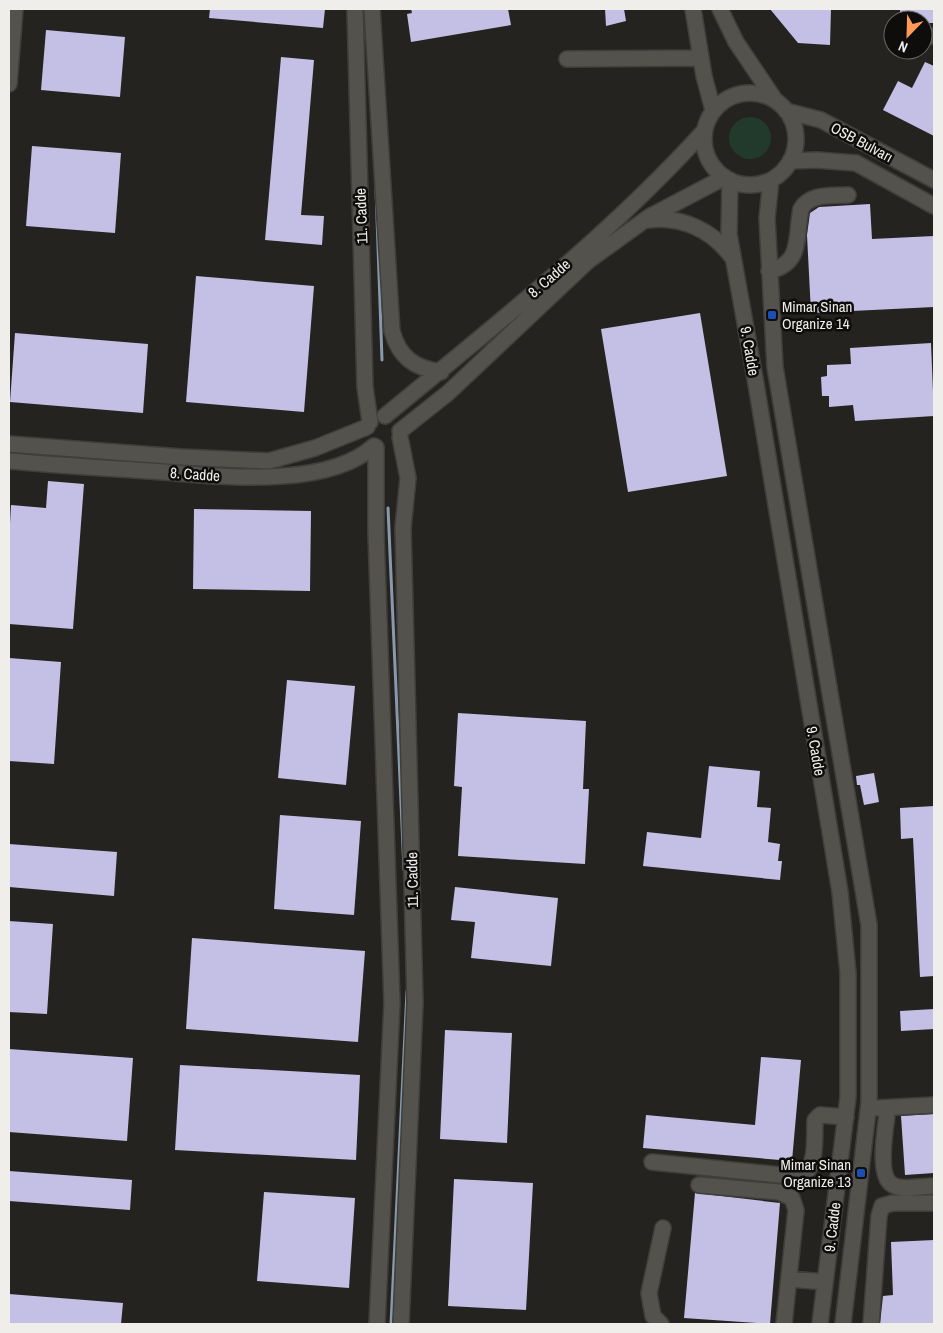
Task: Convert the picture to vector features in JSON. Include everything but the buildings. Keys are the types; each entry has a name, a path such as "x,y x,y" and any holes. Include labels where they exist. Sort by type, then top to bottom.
{"lane":[{"path":"9,84 15,9"},
{"name":"11. Cadde","path":"355,9 365,387 369,425"},
{"name":"11. Cadde","path":"372,9 392,331 396,346 407,358 422,367 441,372"},
{"path":"693,9 701,58 713,110"},
{"path":"720,9 736,42 793,122 796,135 795,149 790,161 782,172 771,180 750,185 728,179 718,172 708,160 704,146 704,130 713,110 724,101 736,95 757,94 781,106"},
{"path":"567,59 701,58"},
{"name":"OSB Bulvarı","path":"781,106 821,120 934,180"},
{"name":"8. Cadde","path":"385,416 441,372 612,224 675,162 704,130"},
{"name":"OSB Bulvarı","path":"790,161 816,160 856,163 934,206"},
{"name":"8. Cadde","path":"400,434 448,393 588,261 644,220 728,179"},
{"name":"9. Cadde","path":"728,179 729,234 841,900 850,1015 846,1118 820,1324"},
{"name":"9. Cadde","path":"771,180 767,218 775,367 869,925 868,1108 843,1324"},
{"path":"769,271 782,268 790,263 794,255 801,209 804,203 813,198 848,195"},
{"path":"644,220 668,219 691,224 710,235 733,258"},
{"path":"385,416 396,421 400,434 393,446 382,449 375,446 368,439 369,425 374,418 385,416"},
{"name":"8. Cadde","path":"9,444 268,461 315,448 369,425"},
{"name":"11. Cadde","path":"400,434 408,478 403,528 415,1003 401,1324"},
{"name":"11. Cadde","path":"375,446 376,533 392,1003 377,1324"},
{"name":"8. Cadde","path":"9,462 258,478 303,473 335,466 362,457 375,446"},
{"path":"868,1108 934,1105"},
{"path":"888,1108 883,1167 884,1176 889,1183 896,1187 934,1186"},
{"path":"652,1162 800,1177 807,1173 812,1166 815,1120 820,1115 846,1118"},
{"path":"862,1165 883,1167"},
{"path":"699,1186 780,1192 792,1198 796,1210 784,1324"},
{"path":"871,1324 879,1216 882,1206 893,1203 934,1203"},
{"path":"661,1324 653,1316 649,1293 663,1228"},
{"path":"852,1250 876,1252"},
{"path":"789,1279 825,1282"}],"green space":[{"path":"750,117 765,123 771,138 765,153 750,159 735,153 729,138 735,123"}],"waterway":[{"path":"376,189 382,360"},
{"path":"388,508 404,870"},
{"path":"391,1324 407,991"}],"place":[{"name":"Mimar Sinan Organize 14","path":"772,315"},
{"name":"Mimar Sinan Organize 13","path":"861,1173"}]}
